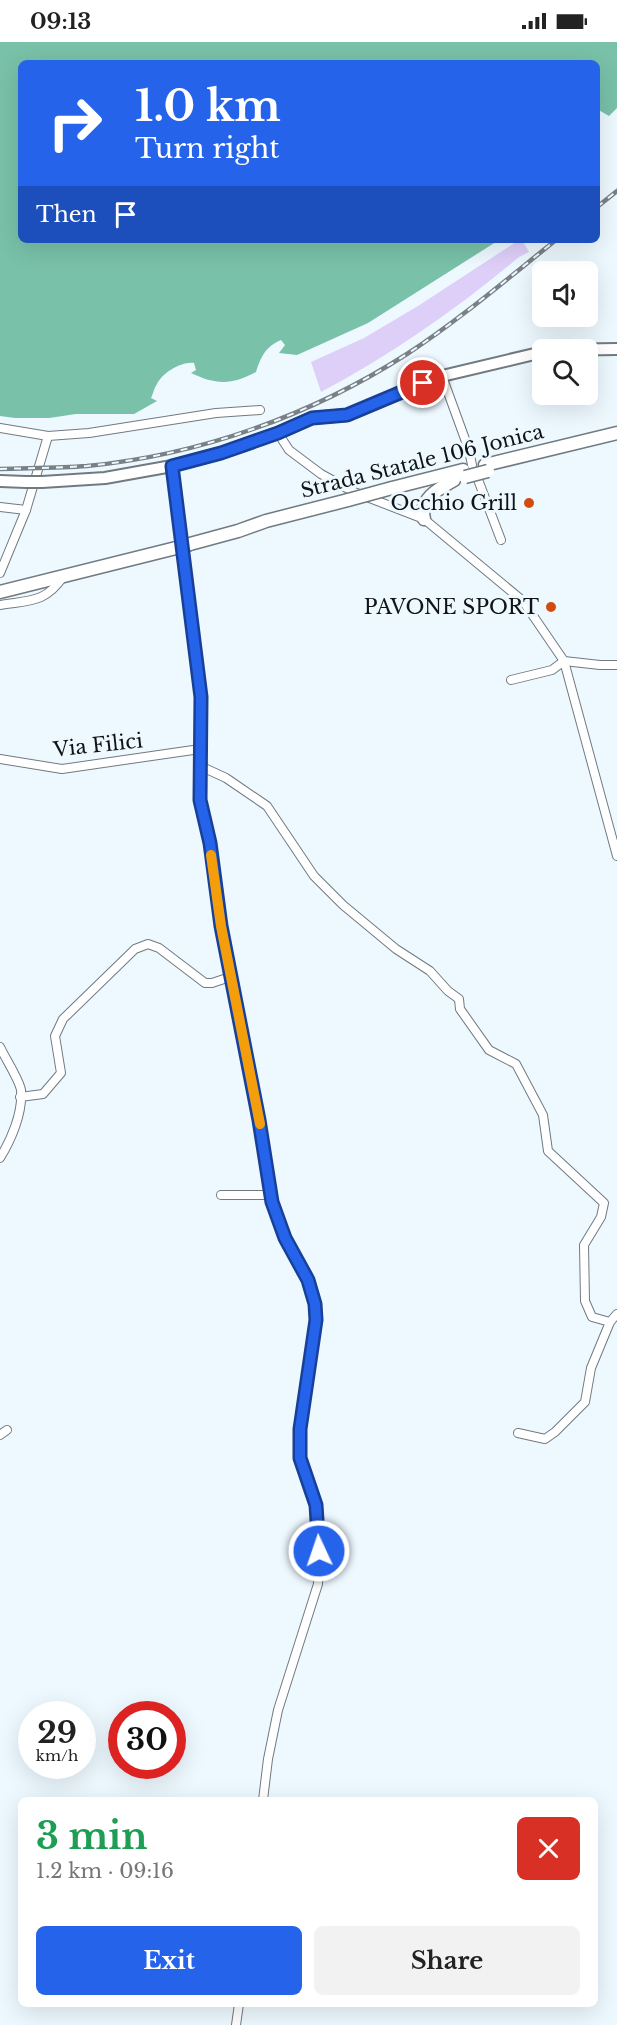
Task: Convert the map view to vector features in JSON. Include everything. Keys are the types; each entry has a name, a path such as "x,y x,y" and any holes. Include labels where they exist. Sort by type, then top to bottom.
{"main road":[{"name":"Strada Statale 106 Jonica","path":"1,591 52,583 64,576 176,548 266,521 350,504 617,433"},
{"name":"Strada Statale 106 Jonica","path":"472,472 617,440"},
{"path":"423,515 424,503 429,497 472,472"}],"street":[{"path":"598,349 617,349"},
{"path":"0,480 42,482 105,478 172,466 221,453 312,418 347,415 442,375 532,355"},
{"path":"442,375 469,450 472,472 501,540"},
{"path":"0,428 48,436 89,433 216,413 260,410"},
{"path":"278,433 289,450 321,474 354,492 423,515 523,601 564,661 617,856"},
{"path":"0,573 26,510 48,436"},
{"path":"172,466 201,697 200,800 210,843 221,926 259,1120 271,1195 285,1238 308,1280 315,1304 316,1320 300,1429 300,1458 316,1505 319,1551 318,1584 278,1710 263,1797"},
{"path":"0,507 26,510"},
{"path":"0,605 31,602 53,591 52,583"},
{"path":"511,680 552,670 564,661 617,665"},
{"name":"Via Filici","path":"0,759 62,769 200,749"},
{"path":"200,766 226,778 267,806 314,876 343,905 396,949 430,971 448,991 459,999 460,1009 489,1050 516,1064 543,1115 548,1151 604,1203 601,1217 584,1245 585,1301 592,1317 610,1322"},
{"path":"20,1097 43,1094 61,1073 55,1036 63,1019 135,949 148,944 159,948 205,983 212,984 231,977"},
{"path":"0,1047 21,1089 10,1142 0,1158"},
{"path":"221,1195 271,1195"},
{"path":"518,1433 545,1439 585,1402 591,1368 610,1322 617,1314"},
{"path":"236,2025 239,2007"}],"shaded area":[{"path":"0,42 617,42 617,108 609,116 600,111 600,60 18,60 18,243 494,243 368,323 297,355 279,353 285,345 281,340 264,353 256,372 239,379 224,382 208,380 191,373 196,370 194,363 189,363 178,366 163,376 151,398 157,401 134,414 76,414 49,418 0,416"},
{"path":"514,243 524,243 529,252 519,257 423,330 321,392 311,362 364,338"}],"railway":[{"path":"600,205 617,191"},
{"path":"0,469 87,466 129,461 213,442 294,413 333,396 407,354 464,313 552,243"}],"slow traffic":[{"path":"211,855 221,926 260,1124"}],"place":[{"name":"Occhio Grill","path":"529,503"},
{"name":"PAVONE SPORT","path":"551,607"}],"route":[{"path":"319,1551 314,1493 300,1458 300,1429 316,1320 315,1304 308,1280 285,1238 272,1202 259,1120 221,926 210,843 200,800 201,697 172,466 221,453 312,418 347,415 423,383"}]}
